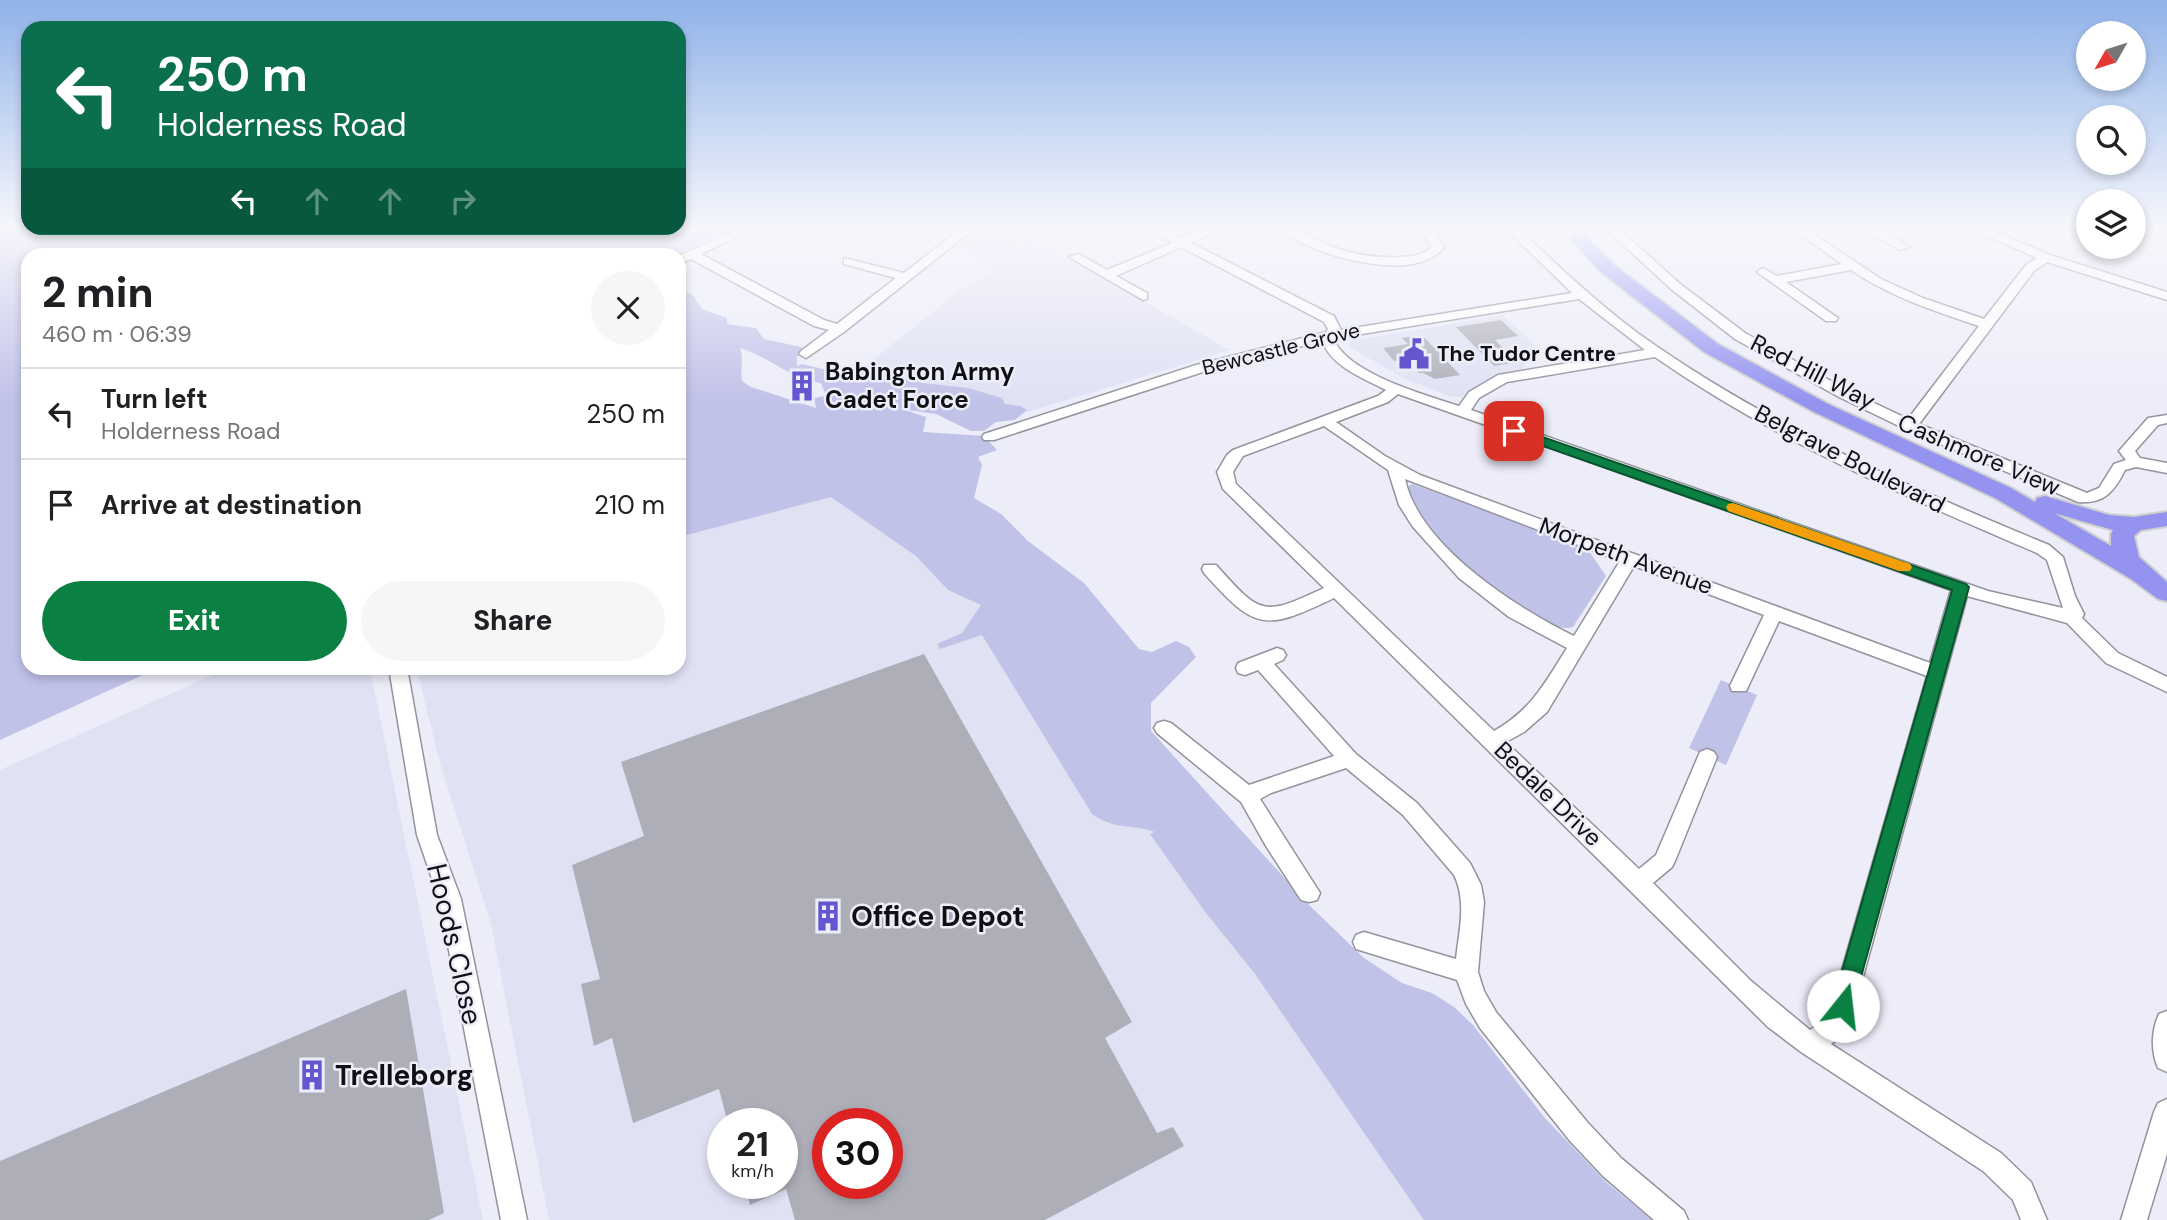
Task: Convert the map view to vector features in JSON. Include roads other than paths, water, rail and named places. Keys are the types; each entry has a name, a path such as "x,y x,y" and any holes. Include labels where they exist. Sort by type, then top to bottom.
{"highway":[{"name":"Red Hill Way","path":"1631,286 1711,348 1786,390 1969,475 2048,517 2141,574"},
{"name":"Red Hill Way","path":"1969,475 2068,512 2108,522 2134,524 2167,519"},
{"path":"2134,524 2122,534 2121,546 2127,560 2165,592"}],"street":[{"path":"744,286 819,323 839,329"},
{"path":"806,355 894,286"},
{"path":"1126,286 1143,296"},
{"path":"1266,286 1329,318 1335,324 1328,342 1334,351 1355,367 1396,389 1961,587 2073,619"},
{"name":"Belgrave Boulevard","path":"1572,286 1658,352 1824,449 1903,488 2055,556 2066,596 2075,614 2073,619 2112,658 2167,685"},
{"name":"Cashmore View","path":"1675,286 1740,335 1844,394 1910,426 2078,497 2092,499 2101,496 2119,467 2135,462"},
{"path":"1784,286 1832,318"},
{"path":"1885,286 1918,301 1989,325"},
{"path":"1910,426 2017,286"},
{"path":"2135,286 2167,296"},
{"name":"Bewcastle Grove","path":"989,437 1209,366 1332,336 1428,317 1582,295"},
{"path":"1463,412 1474,395 1503,378 1658,352"},
{"name":"Bedale Drive","path":"1396,389 1383,399 1238,453 1227,464 1225,472 1229,486 1493,740 1743,989 1776,1019 1810,1044 1992,1163 2022,1191 2034,1220"},
{"path":"2167,419 2152,421 2127,451 2135,462 2167,468"},
{"name":"Morpeth Avenue","path":"1326,421 1395,469 1937,673"},
{"path":"1395,469 1396,483 1404,503 1450,558 1497,600 1535,624 1577,645"},
{"path":"1493,740 1517,727 1540,707 1630,559"},
{"path":"1210,569 1247,608 1264,615 1282,612 1336,590"},
{"path":"1810,1044 1831,1030 1843,1006 1961,587"},
{"path":"1739,687 1775,611"},
{"path":"1261,661 1349,759 1410,809 1462,869 1470,885 1473,902 1466,972 1474,996 1488,1020 1579,1132 1612,1167 1675,1220"},
{"name":"Hoods Close","path":"399,675 428,835 450,899 514,1220"},
{"path":"1164,728 1248,796 1273,840 1309,893"},
{"path":"1638,882 1664,861 1707,757"},
{"path":"1248,796 1264,787 1349,759"},
{"path":"1364,942 1466,972"},
{"path":"2167,1021 2167,1060"},
{"path":"2134,1220 2167,1112"}],"place":[{"name":"The Tudor Centre","path":"1414,354"},
{"name":"Babington Army Cadet Force","path":"802,386"},
{"name":"Office Depot","path":"828,916"},
{"name":"Trelleborg","path":"312,1075"}]}
